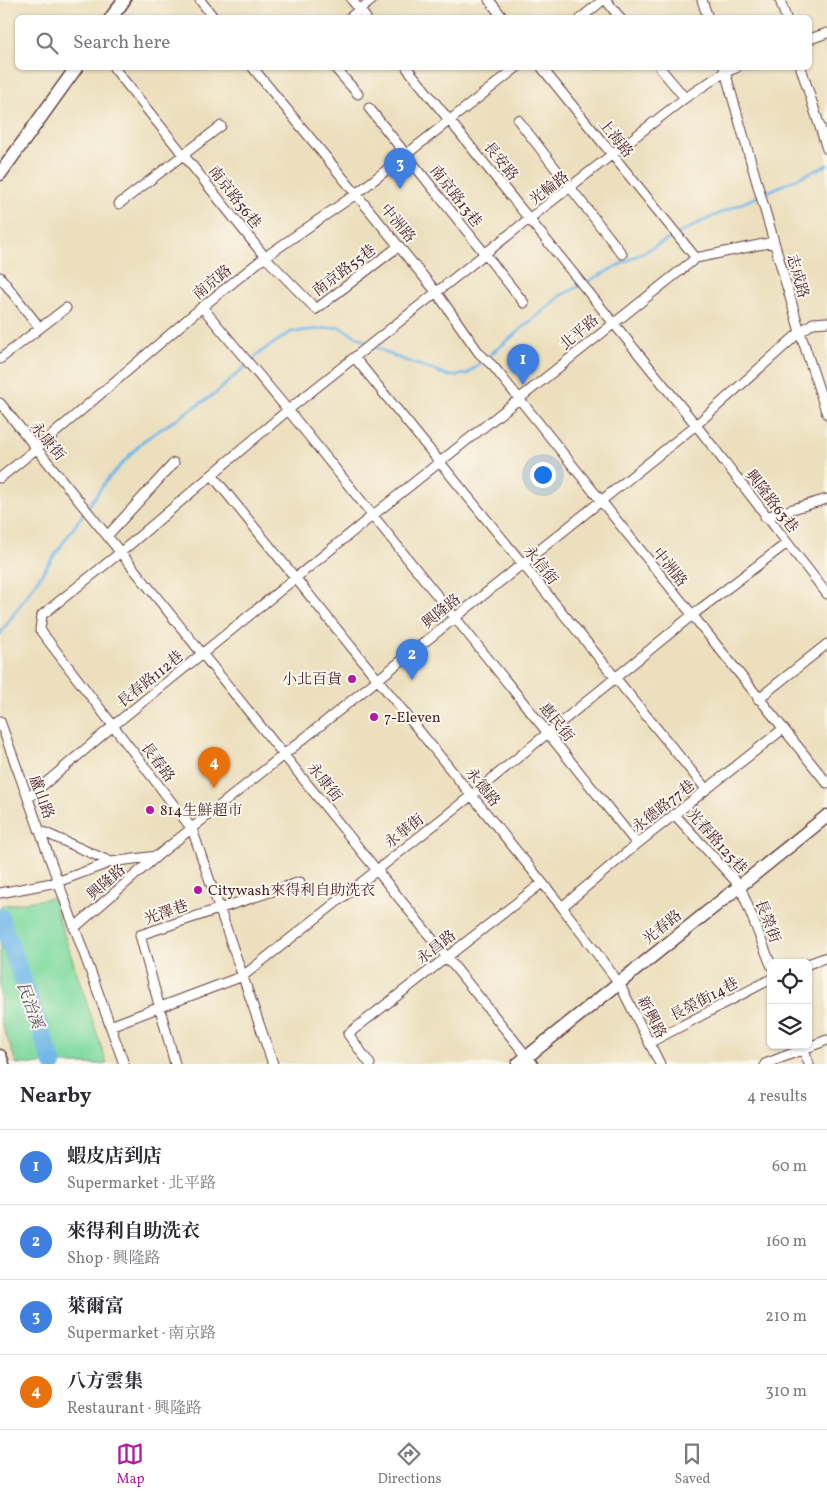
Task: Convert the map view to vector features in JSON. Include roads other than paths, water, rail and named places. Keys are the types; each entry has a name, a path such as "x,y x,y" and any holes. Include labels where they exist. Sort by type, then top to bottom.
{"main road":[{"path":"113,15 124,0"},
{"path":"0,174 75,70"},
{"name":"光春路","path":"526,1061 619,983 827,816"},
{"path":"0,1056 3,1064"}],"street":[{"path":"200,0 212,15"},
{"path":"352,0 364,15"},
{"path":"353,15 372,0"},
{"path":"489,0 501,15"},
{"path":"585,15 605,0 618,15"},
{"path":"702,0 707,15"},
{"path":"780,0 785,15"},
{"path":"812,37 827,33"},
{"name":"南京路56巷","path":"116,70 266,257"},
{"name":"中洲路","path":"255,70 437,293 479,352 493,366 691,616 827,783"},
{"path":"337,70 358,94"},
{"name":"長安路","path":"409,70 613,322"},
{"name":"南京路","path":"0,478 202,307 266,257 356,194 513,70"},
{"name":"上海路","path":"544,70 696,258"},
{"path":"662,70 685,98"},
{"name":"光輪路","path":"357,356 530,218 572,188 685,98 724,70"},
{"name":"志成路","path":"724,70 773,242 827,414"},
{"path":"802,70 827,149"},
{"name":"南京路13巷","path":"369,108 524,303"},
{"path":"518,120 622,254"},
{"path":"119,204 221,126"},
{"name":"北平路","path":"296,578 519,400 613,322 696,258 773,242"},
{"name":"南京路55巷","path":"266,257 316,309 399,246"},
{"path":"0,276 40,328"},
{"path":"202,307 288,410 455,618"},
{"path":"0,359 66,308"},
{"path":"613,322 696,425"},
{"name":"興隆路","path":"74,928 157,856 696,425 800,332 813,323 827,322"},
{"path":"288,410 357,356"},
{"name":"永信街","path":"357,356 440,463 706,789"},
{"name":"永康街","path":"0,404 378,869 526,1061"},
{"name":"長春路","path":"273,1064 192,829 40,630 42,615 121,552 288,410"},
{"name":"興隆路63巷","path":"696,425 827,594"},
{"path":"108,535 174,463"},
{"name":"永德路","path":"212,475 380,679 562,907 619,983"},
{"path":"765,516 827,499"},
{"name":"永華街","path":"110,1026 243,976 472,795 691,616 787,542"},
{"name":"長春路112巷","path":"28,798 114,725 296,578"},
{"name":"惠民街","path":"455,618 637,844"},
{"path":"758,699 827,644"},
{"name":"盧山路","path":"0,721 58,882"},
{"name":"永德路77巷","path":"562,907 674,814 783,729"},
{"name":"光春路125巷","path":"674,814 740,886"},
{"name":"興隆路","path":"39,830 111,862"},
{"name":"興隆路","path":"0,893 58,882 111,862 157,856"},
{"path":"58,882 124,1064"},
{"name":"光澤巷","path":"175,1064 140,935 300,882"},
{"name":"永昌路","path":"370,1064 348,1034 542,883"},
{"name":"長榮街","path":"740,886 769,959"},
{"path":"812,963 827,957"},
{"name":"長榮街14巷","path":"649,1043 767,981"},
{"name":"新興路","path":"619,983 660,1064"},
{"path":"812,1044 827,1040"},
{"path":"765,1064 798,1049"},
{"path":"803,1049 809,1064"}],"waterway":[{"path":"0,634 106,481 143,441 216,393 262,351 291,332 339,327 393,356 450,376 467,374 562,295 703,221 827,165"},
{"name":"民治溪","path":"0,917 53,1064"}],"place":[{"name":"萊爾富","path":"400,189"},
{"name":"蝦皮店到店","path":"523,385"},
{"name":"小北百貨","path":"352,679"},
{"name":"來得利自助洗衣","path":"412,680"},
{"name":"7-Eleven","path":"374,717"},
{"name":"八方雲集","path":"214,788"},
{"name":"814生鮮超市","path":"150,810"},
{"name":"Citywash來得利自助洗衣","path":"198,890"}]}
